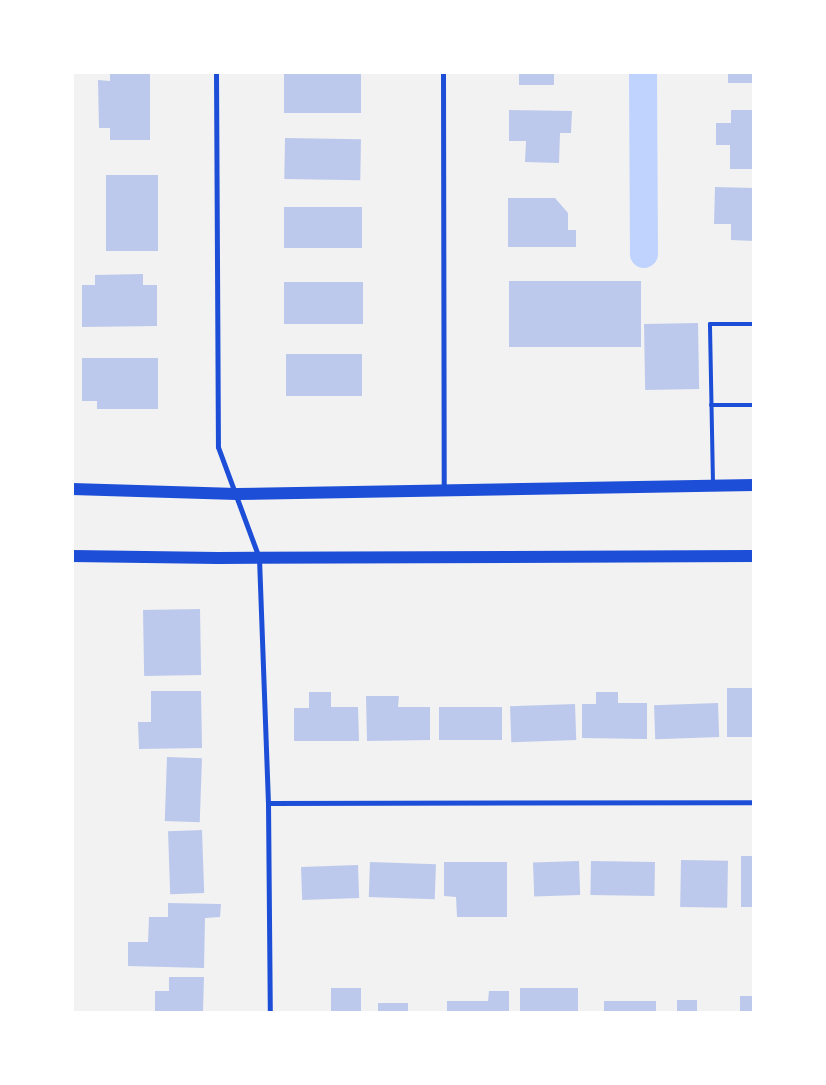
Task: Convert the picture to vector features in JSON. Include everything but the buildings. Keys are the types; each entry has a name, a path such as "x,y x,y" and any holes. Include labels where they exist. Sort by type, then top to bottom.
{"main road":[{"path":"72,489 237,494 444,488 754,485"},
{"path":"72,556 259,558 754,556"}],"street":[{"path":"216,72 218,447 237,494 259,558 268,803 270,1012"},
{"path":"443,72 444,488"},
{"path":"268,803 754,802"}],"lane":[{"path":"713,485 710,324 754,324"},
{"path":"711,405 754,405"}],"waterway":[{"path":"643,72 644,254"}]}
